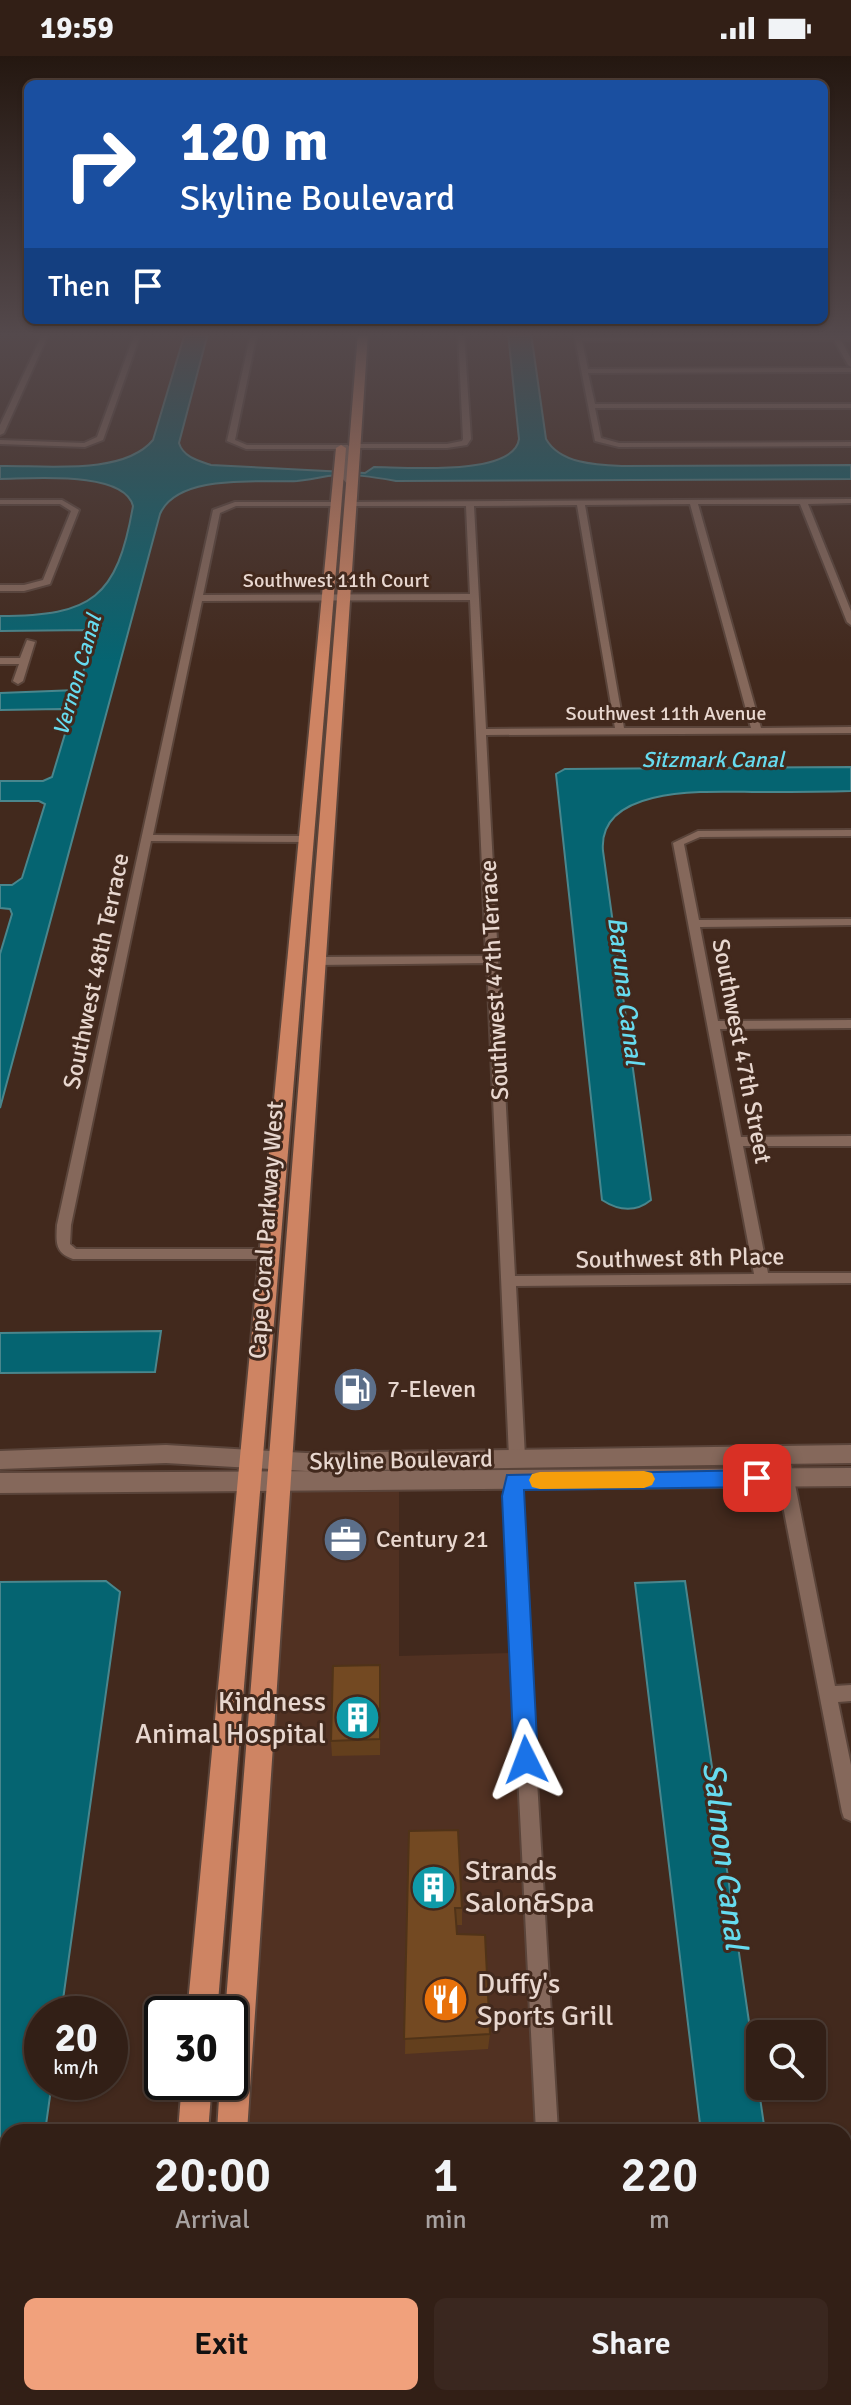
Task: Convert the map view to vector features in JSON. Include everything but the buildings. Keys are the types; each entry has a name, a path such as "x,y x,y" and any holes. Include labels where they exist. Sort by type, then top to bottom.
{"main road":[{"name":"Cape Coral Parkway West","path":"342,443 340,467 349,479"},
{"name":"Cape Coral Parkway West","path":"233,2124 327,830 336,598 344,504 355,443"},
{"name":"Cape Coral Parkway West","path":"204,1996 314,761 336,598"},
{"path":"314,761 322,777 318,825 327,830"},
{"path":"307,839 316,852 311,910 320,924"},
{"path":"194,2124 196,2100"}],"street":[{"path":"0,443 94,443"},
{"path":"233,443 246,447 341,447 349,452 346,478 349,479"},
{"path":"355,446 464,443"},
{"path":"605,443 851,444"},
{"path":"344,504 851,501"},
{"path":"0,502 69,504 75,510 51,578 40,586 0,588"},
{"path":"693,502 757,730"},
{"path":"803,502 851,622"},
{"name":"Southwest 47th Terrace","path":"470,503 517,1457"},
{"path":"581,503 620,731"},
{"name":"Southwest 48th Terrace","path":"270,1254 87,1256 73,1254 63,1246 66,1216 216,512 226,506 344,504"},
{"name":"Southwest 11th Court","path":"198,598 474,597"},
{"path":"18,681 30,642"},
{"path":"0,661 24,661"},
{"name":"Southwest 11th Avenue","path":"481,732 851,730"},
{"name":"Southwest 47th Street","path":"762,1279 678,843 687,836 851,833"},
{"path":"146,838 307,839"},
{"path":"692,924 851,922"},
{"path":"317,961 493,959"},
{"path":"712,1025 851,1024"},
{"path":"735,1142 851,1141"},
{"name":"Southwest 8th Place","path":"509,1281 851,1278"},
{"path":"781,1454 851,1812"},
{"name":"Skyline Boulevard","path":"0,1483 279,1472 517,1457 851,1454"},
{"name":"Skyline Boulevard","path":"0,1460 214,1455 249,1472"},
{"path":"547,2124 513,1511 514,1481 549,1466 636,1466 690,1455"},
{"path":"395,1482 413,1476 495,1473 517,1457"},
{"name":"Skyline Boulevard","path":"279,1472 395,1482 851,1477"},
{"path":"828,1694 851,1693"}],"shaded area":[{"path":"399,1489 399,1656 513,1653 537,2124 246,2124 287,1490"}],"water":[{"path":"150,443 179,443 188,455 211,465 365,473 374,467 479,465 513,451 517,443 549,443 560,454 591,464 851,465 851,479 396,481 336,475 297,481 221,483 184,492 170,501 160,514 0,1108 0,954 12,914 10,909 0,908 0,885 12,885 22,878 45,804 39,801 0,801 0,781 43,781 52,777 71,714 61,709 0,710 0,693 77,690 95,636 89,630 0,631 0,616 57,612 95,596 118,562 133,506 126,495 95,482 53,478 0,479 0,466 103,464 140,451"},
{"path":"851,767 851,791 715,792 662,796 638,802 619,813 606,829 603,851 651,1200 633,1209 608,1204 602,1200 556,774 565,769"},
{"path":"161,1331 155,1372 0,1373 0,1333"},
{"path":"106,1581 120,1592 64,1996 24,1996 24,2100 49,2100 46,2124 0,2124 0,1582"},
{"path":"685,1581 749,2020 746,2020 746,2100 760,2100 764,2124 700,2124 635,1583"}],"slow traffic":[{"path":"540,1480 644,1479"}],"place":[{"name":"7-Eleven","path":"356,1389"},
{"name":"Century 21","path":"345,1539"},
{"name":"Kindness Animal Hospital","path":"357,1718"},
{"name":"Strands Salon&Spa","path":"434,1887"},
{"name":"Duffy's Sports Grill","path":"446,2000"}],"route":[{"path":"526,1760 512,1496 514,1481 757,1478"}],"water label":[{"name":"Vernon Canal","path":"77,675"},
{"name":"Sitzmark Canal","path":"713,759"},
{"name":"Baruna Canal","path":"625,991"},
{"name":"Salmon Canal","path":"725,1856"}]}
